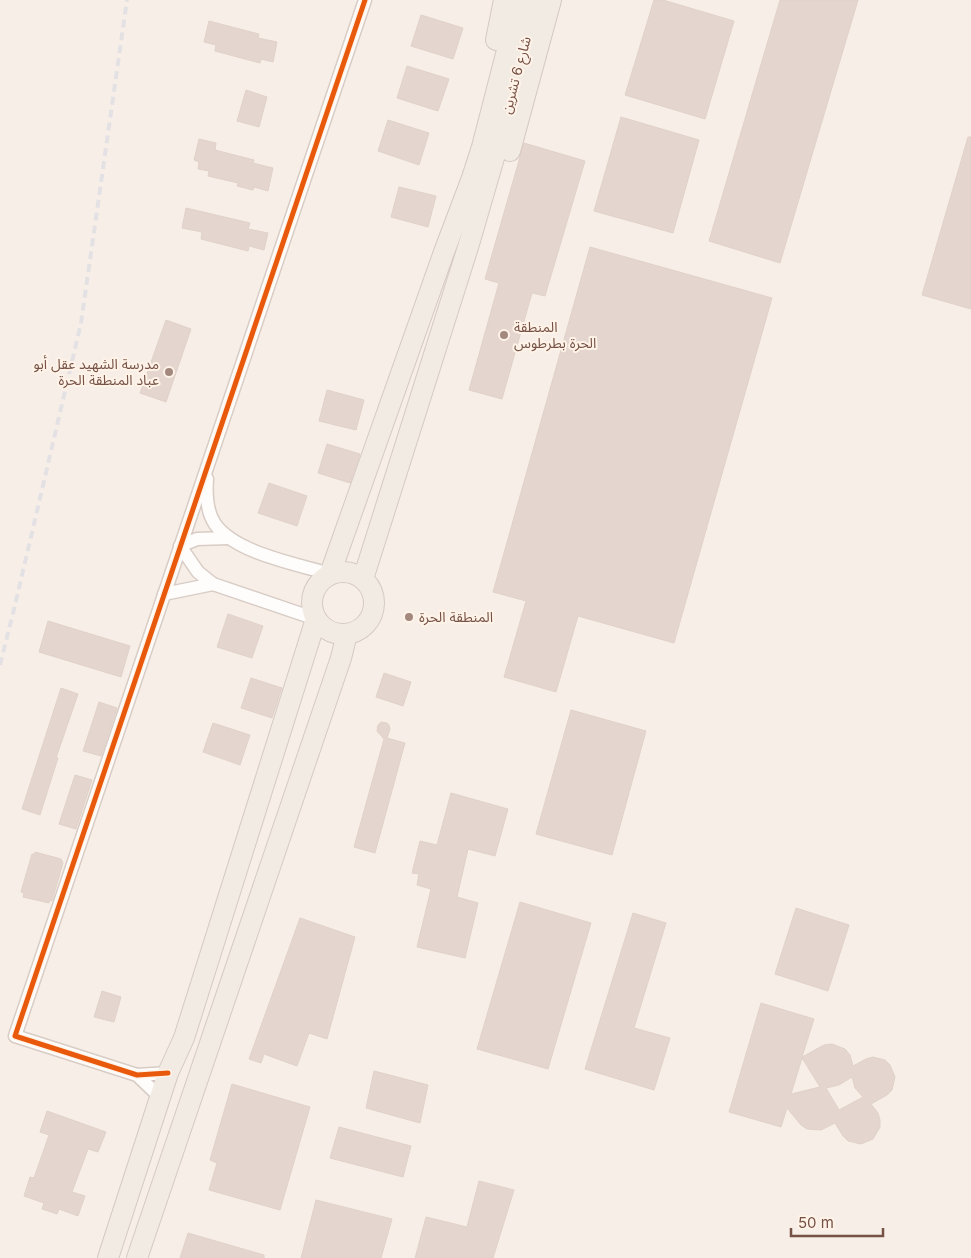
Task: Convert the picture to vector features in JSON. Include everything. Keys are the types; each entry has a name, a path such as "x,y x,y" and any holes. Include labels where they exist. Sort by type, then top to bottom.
{"main road":[{"path":"450,237 470,141 486,84 504,0"},
{"name":"شارع 6 تشرين","path":"489,149 520,0"},
{"name":"شارع 6 تشرين","path":"489,149 536,0"},
{"path":"469,244 481,228 508,157 551,0"},
{"path":"330,574 450,237 489,149"},
{"path":"363,579 469,244 489,149"},
{"path":"341,572 353,573 363,579 370,587 374,596 374,607 371,617 365,625 357,631 346,634 334,633 324,628 316,618 312,607 312,597 322,580 330,574 341,572"},
{"path":"108,1258 168,1073 184,1038 316,618"},
{"path":"137,1258 341,658 346,634"}],"street":[{"path":"168,1073 136,1074 15,1036 365,0"},
{"path":"208,463 206,487 208,506 214,523 228,538 249,550 330,574"},
{"path":"180,546 197,539 228,538"},
{"path":"180,546 198,572 213,584 316,618"},
{"path":"164,594 213,584"},
{"path":"136,1074 161,1098"}],"building":[{"path":"654,0 663,0 734,21 705,119 625,95"},
{"path":"780,0 858,0 780,263 709,241"},
{"path":"421,15 463,28 453,59 411,46"},
{"path":"209,21 259,34 258,38 277,42 273,62 261,59 260,63 215,51 216,45 204,42"},
{"path":"407,66 449,79 438,111 397,98"},
{"path":"246,90 267,97 259,127 237,121"},
{"path":"621,117 699,140 673,233 594,211"},
{"path":"388,120 429,133 419,165 378,151"},
{"path":"968,137 971,137 971,309 922,295"},
{"path":"199,139 216,143 215,150 254,160 253,163 273,168 268,191 254,187 253,190 237,186 238,183 208,176 209,171 198,169 199,162 194,160"},
{"path":"524,143 585,161 545,296 532,293 502,399 469,390 499,283 485,279"},
{"path":"399,187 436,196 428,227 391,217"},
{"path":"186,208 250,223 248,229 268,233 264,250 249,246 248,251 201,239 202,232 182,228"},
{"path":"590,247 772,298 674,643 578,616 556,692 504,677 526,601 493,592"},
{"path":"166,320 191,329 166,402 140,393"},
{"path":"327,390 364,400 356,430 319,421"},
{"path":"327,444 360,454 350,483 318,473"},
{"path":"269,483 307,496 297,526 258,513"},
{"path":"228,614 263,626 252,658 217,647"},
{"path":"48,621 130,646 121,677 39,652"},
{"path":"384,673 411,682 403,706 376,697"},
{"path":"251,678 282,688 272,718 241,708"},
{"path":"61,688 78,694 56,758 58,758 40,815 22,809"},
{"path":"99,702 117,708 101,756 83,751"},
{"path":"571,710 646,731 612,855 536,834"},
{"path":"381,722 389,725 390,729 387,738 405,743 375,853 354,847 384,739 377,731 378,725"},
{"path":"213,723 250,735 240,765 203,752"},
{"path":"75,775 92,780 76,829 59,824"},
{"path":"451,793 508,809 495,856 468,849 457,897 478,903 465,958 417,947 431,889 417,885 419,874 412,873 420,841 437,845"},
{"path":"35,852 61,859 63,863 52,901 50,900 49,903 23,897 24,893 21,892 32,854 35,854"},
{"path":"520,902 591,923 548,1069 477,1049"},
{"path":"796,908 849,925 828,991 775,974"},
{"path":"633,913 666,923 634,1028 670,1038 654,1090 585,1069"},
{"path":"300,918 355,937 327,1039 309,1033 297,1066 264,1054 261,1063 249,1059"},
{"path":"102,991 121,997 114,1022 94,1017"},
{"path":"761,1003 814,1019 802,1057 824,1045 832,1044 845,1049 850,1055 853,1066 873,1057 885,1060 890,1065 895,1077 892,1090 871,1104 878,1113 880,1127 873,1139 861,1144 848,1141 835,1123 821,1130 807,1129 801,1125 787,1108 781,1127 729,1112","holes":["802,1058 820,1087 791,1094","852,1077 855,1088 863,1097 839,1110 826,1088 839,1085"]},
{"path":"374,1071 428,1085 420,1123 366,1108"},
{"path":"232,1084 310,1107 280,1210 209,1190 217,1163 210,1160"},
{"path":"47,1111 106,1132 98,1152 88,1149 72,1192 85,1196 78,1216 59,1209 57,1214 42,1209 44,1203 24,1196 30,1177 34,1178 49,1135 40,1132"},
{"path":"339,1127 411,1146 403,1177 330,1158"},
{"path":"479,1181 514,1190 493,1258 415,1258 426,1217 467,1227"},
{"path":"316,1200 392,1219 381,1258 301,1258"},
{"path":"188,1233 264,1255 264,1258 180,1258"}],"railway":[{"path":"0,665 81,323 127,0"}],"cycle path":[{"path":"168,1073 137,1075 15,1036 365,0"}],"place":[{"name":"المنطقة الحرة بطرطوس","path":"504,335"},
{"name":"مدرسة الشهيد عقل أبو عباد المنطقة الحرة","path":"169,372"},
{"name":"المنطقة الحرة","path":"409,617"}]}
